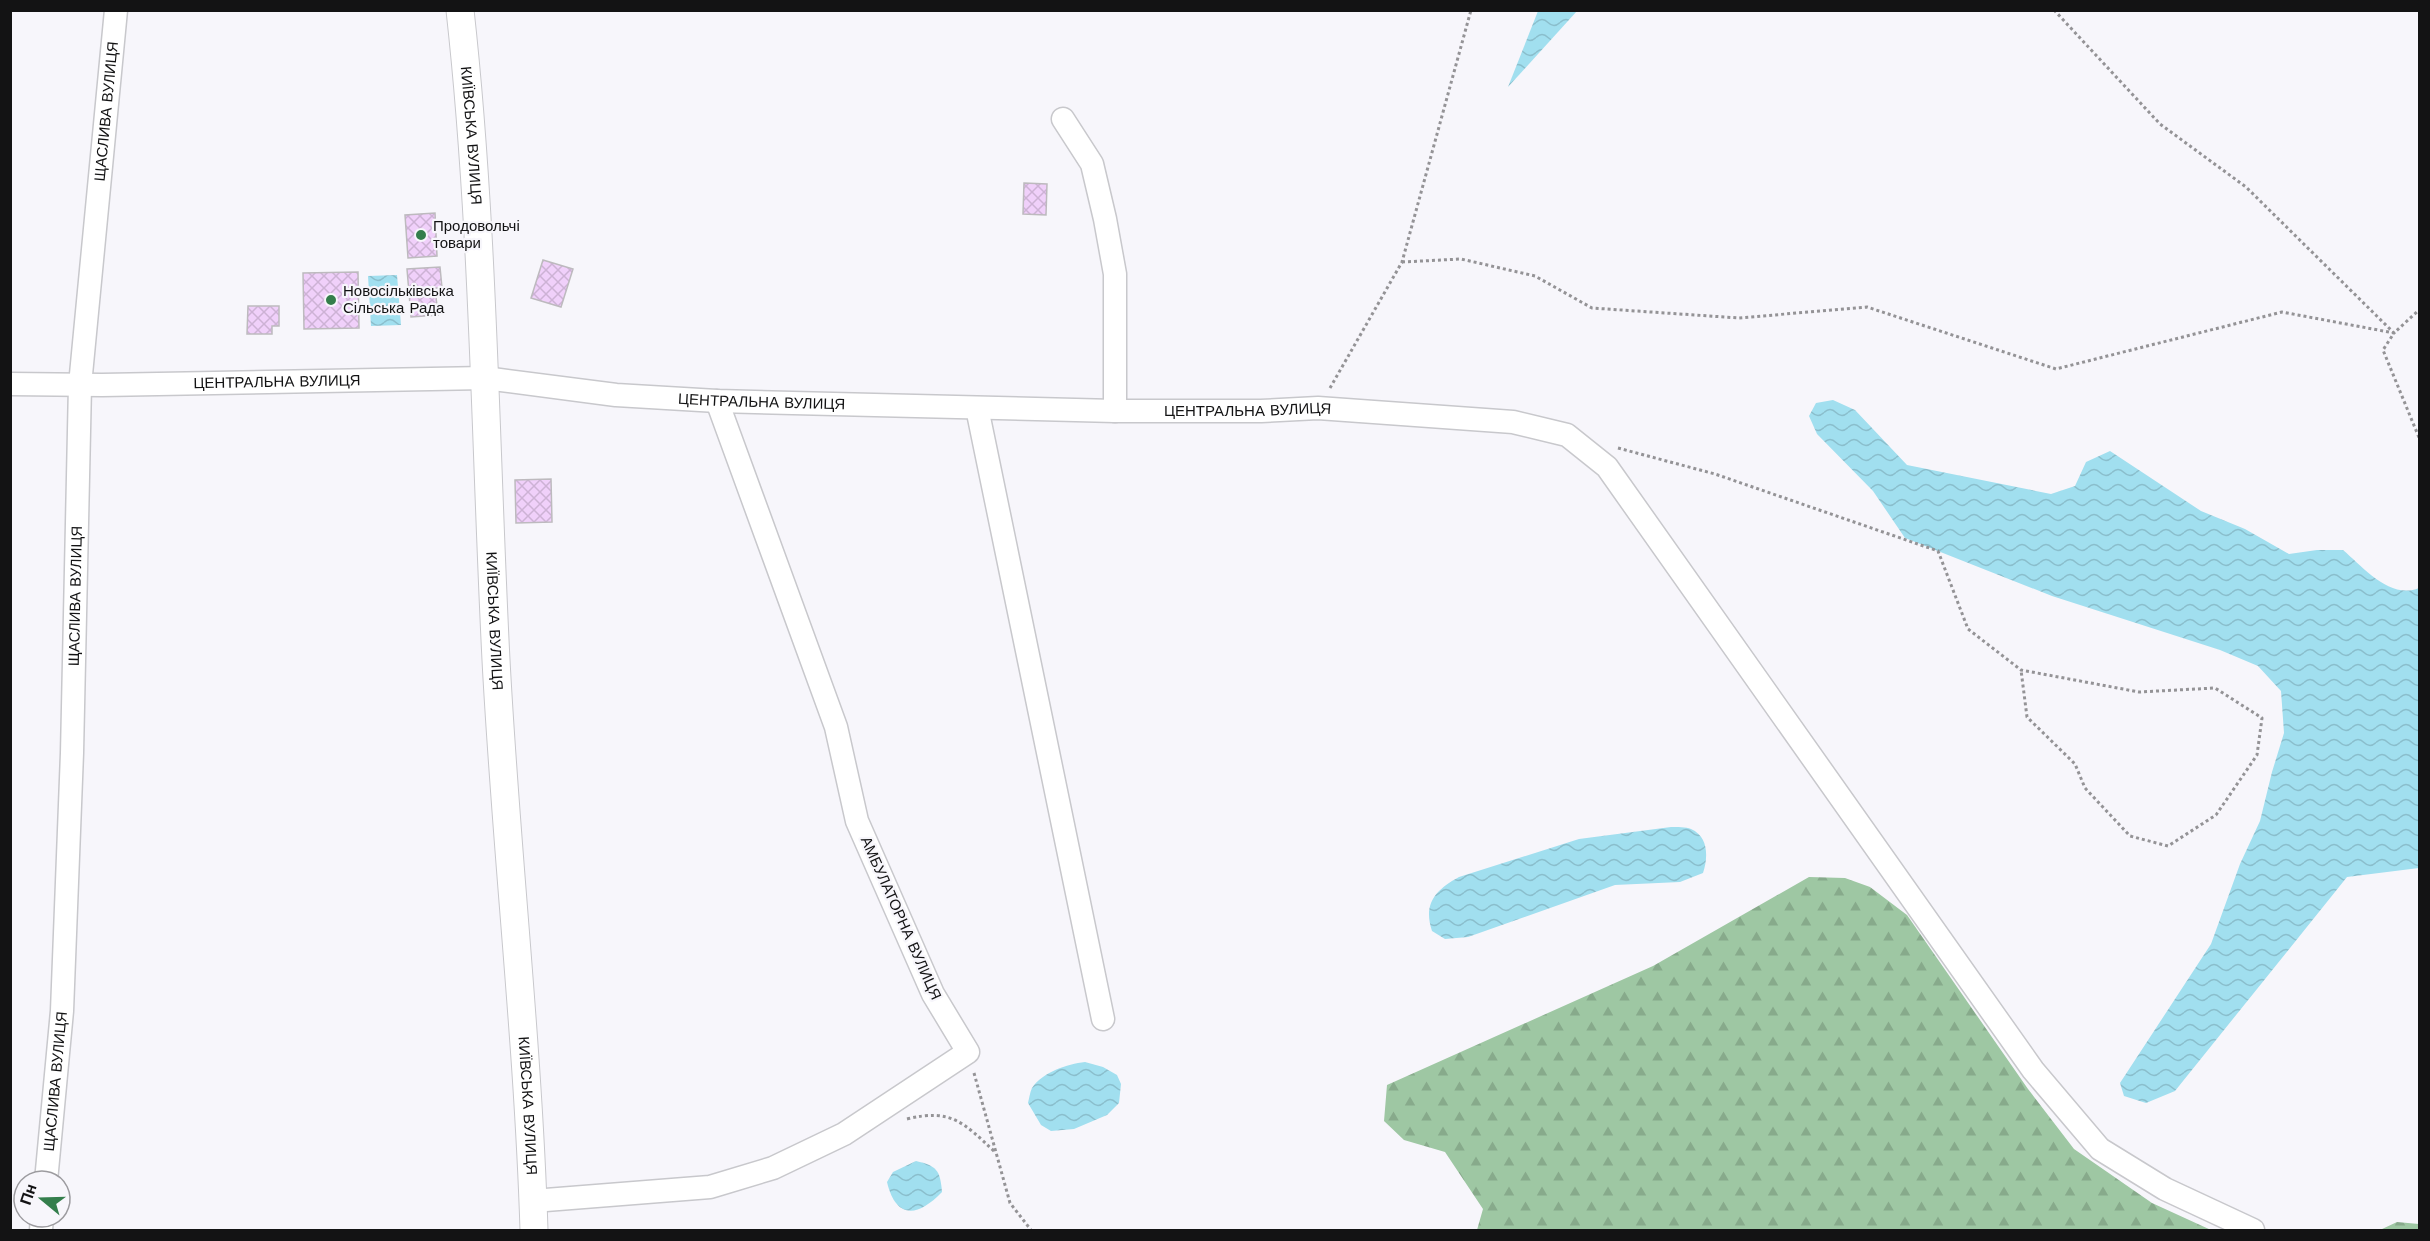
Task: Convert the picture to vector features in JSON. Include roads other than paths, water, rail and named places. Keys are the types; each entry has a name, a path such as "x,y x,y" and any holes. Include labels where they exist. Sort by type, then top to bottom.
{"street":[{"name":"ЩАСЛИВА ВУЛИЦЯ","path":"47,1169 63,987 72,753 80,385 116,10"},
{"name":"КИЇВСЬКА ВУЛИЦЯ","path":"460,10 466,69 485,378 496,661 534,1230"},
{"path":"1063,119 1092,164 1115,274 1115,411"},
{"name":"ЦЕНТРАЛЬНА ВУЛИЦЯ","path":"10,384 80,385 485,378 616,395 717,401 1115,411 1261,411 1318,408 1513,422 1567,435 1607,467 2033,1070 2100,1149 2165,1189 2253,1230"},
{"name":"АМБУЛАТОРНА ВУЛИЦЯ","path":"533,1201 710,1187 774,1167 844,1134 968,1052 933,994 857,821 836,727 717,401"},
{"path":"976,408 1103,1019"}],"water":[{"path":"1538,11 1577,11 1508,87"},
{"path":"397,275 401,325 371,326 368,276"},
{"path":"1833,400 1855,410 1907,465 2051,494 2075,486 2086,462 2110,451 2201,511 2245,529 2289,554 2317,550 2343,550 2368,573 2387,586 2408,591 2419,588 2419,868 2347,877 2175,1091 2146,1103 2124,1096 2120,1083 2211,944 2240,864 2260,821 2284,733 2281,691 2258,666 2220,650 2052,596 1905,538 1873,491 1817,434 1809,416 1816,403"},
{"path":"1671,827 1691,829 1701,837 1706,848 1703,873 1680,882 1615,885 1468,937 1445,939 1432,931 1429,913 1433,899 1443,887 1459,877 1579,839"},
{"path":"1085,1062 1103,1067 1117,1075 1121,1084 1119,1103 1107,1115 1074,1129 1051,1131 1041,1125 1028,1103 1032,1088 1042,1077 1056,1070"},
{"path":"916,1161 936,1170 942,1192 925,1206 909,1211 896,1203 887,1182 893,1172"}],"place":[{"name":"Продовольчі товари","path":"421,235"},
{"name":"Новосільківська Сільська Рада","path":"331,300"}]}
